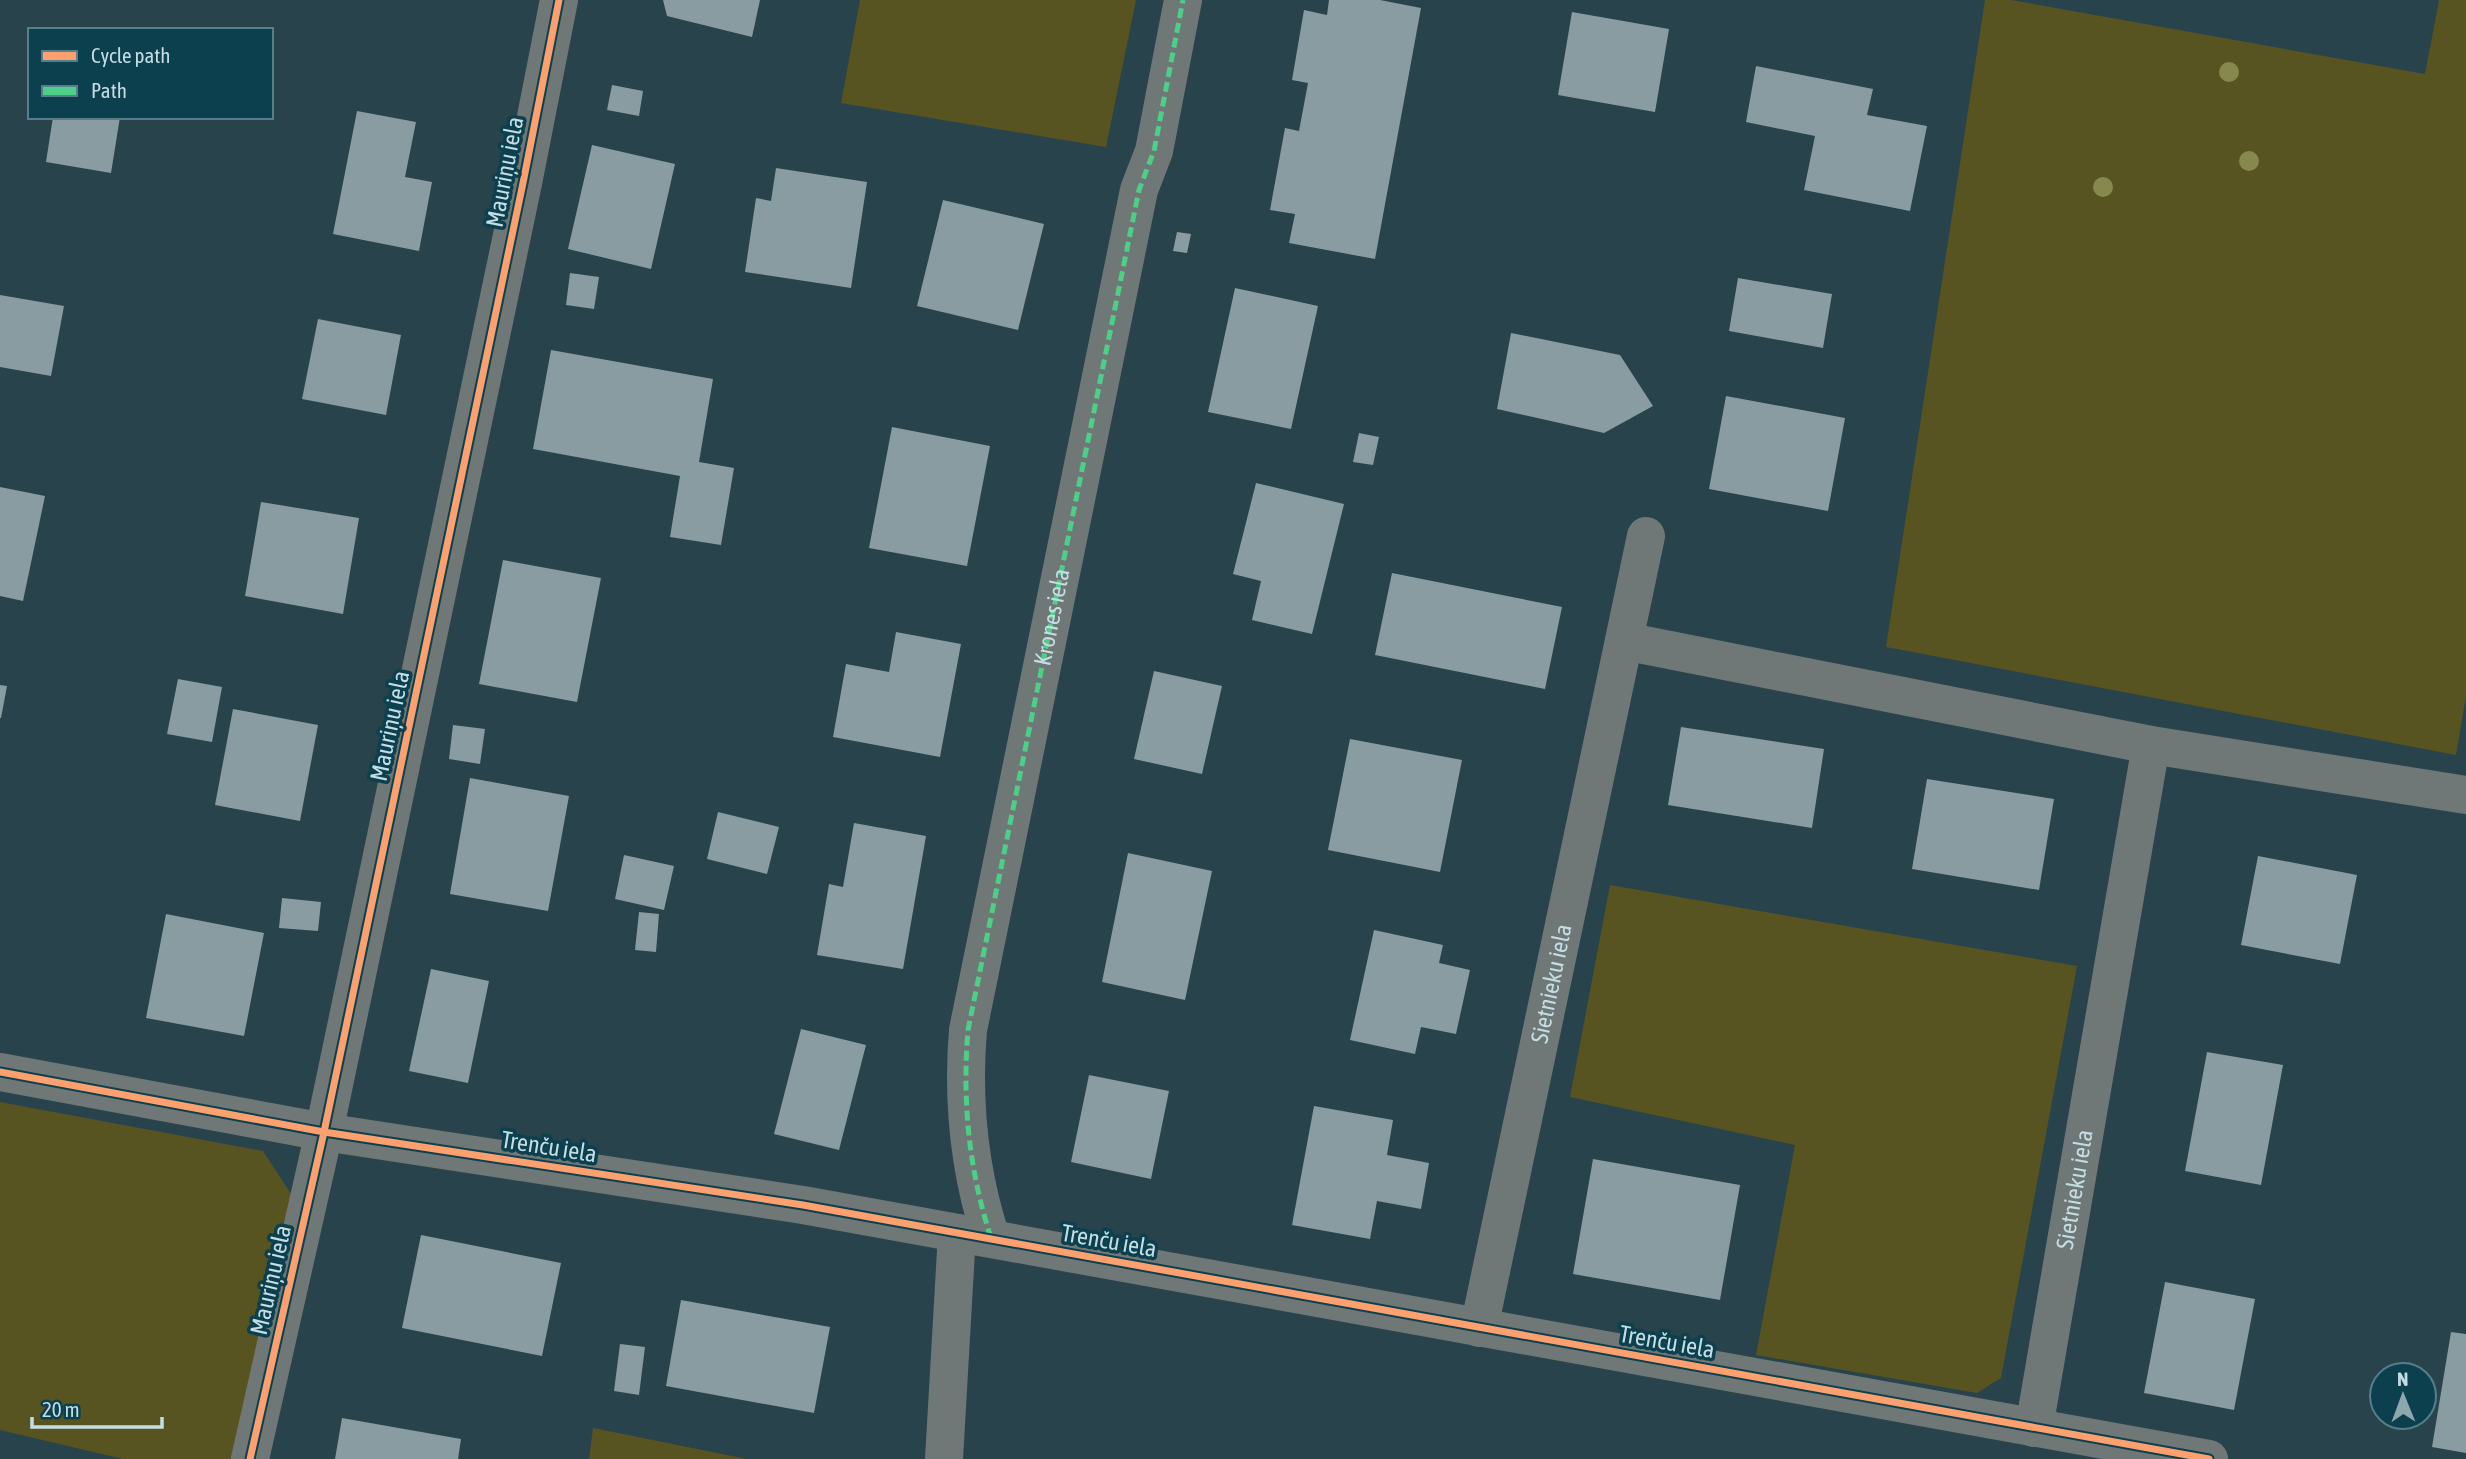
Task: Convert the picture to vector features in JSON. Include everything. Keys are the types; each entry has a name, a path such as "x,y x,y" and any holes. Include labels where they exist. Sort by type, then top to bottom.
{"street":[{"name":"Mauriņu iela","path":"250,1459 324,1132 559,0"},
{"name":"Krones iela","path":"974,1236 978,1199 968,1136 965,1061 968,1030 1139,190 1154,151 1183,0"},
{"name":"Sietnieku iela","path":"1479,1328 1646,536"},
{"path":"1624,641 2151,745 2466,795"},
{"name":"Sietnieku iela","path":"2034,1428 2151,745"},
{"name":"Trenču iela","path":"0,1072 324,1132 803,1205 2209,1459"},
{"path":"944,1459 974,1236"}],"shaded area":[{"path":"860,0 1136,0 1106,147 841,103"},
{"path":"1985,0 2011,0 2425,74 2439,0 2466,0 2466,696 2456,755 1886,647"},
{"path":"1610,885 2077,966 2001,1378 1977,1393 1756,1355 1795,1145 1570,1097"},
{"path":"0,1102 263,1151 295,1200 235,1459 123,1459 0,1430"},
{"path":"593,1428 747,1459 589,1459"}],"building":[{"path":"663,0 760,0 752,37 667,16"},
{"path":"1329,0 1380,0 1421,8 1375,259 1289,243 1295,214 1270,210 1285,128 1299,131 1308,83 1292,80 1304,10 1327,15"},
{"path":"1572,12 1669,29 1655,112 1558,95"},
{"path":"1756,66 1873,89 1867,115 1927,126 1910,211 1804,190 1815,136 1746,122"},
{"path":"612,85 643,91 639,116 607,110"},
{"path":"357,111 416,122 405,177 432,182 419,251 333,234"},
{"path":"53,119 120,119 111,173 46,162"},
{"path":"592,145 675,164 651,269 568,249"},
{"path":"776,168 867,182 851,288 745,272 756,198 771,201"},
{"path":"943,200 1044,224 1018,330 917,306"},
{"path":"1177,232 1191,234 1187,253 1173,251"},
{"path":"570,273 599,277 594,309 566,305"},
{"path":"1738,278 1832,294 1823,348 1729,331"},
{"path":"1235,288 1318,306 1291,429 1208,412"},
{"path":"0,295 64,306 51,376 0,367"},
{"path":"318,319 401,335 386,415 302,399"},
{"path":"1511,333 1620,355 1653,406 1604,433 1497,409"},
{"path":"551,350 713,379 699,462 734,468 721,545 670,537 680,476 533,449"},
{"path":"1726,396 1845,418 1828,511 1709,489"},
{"path":"892,427 990,446 967,566 869,548"},
{"path":"1359,433 1379,437 1373,465 1353,462"},
{"path":"1256,483 1344,504 1312,634 1252,620 1261,581 1233,574"},
{"path":"0,487 45,496 23,601 0,596"},
{"path":"261,502 359,518 343,614 245,596"},
{"path":"503,560 601,578 577,702 479,684"},
{"path":"1392,573 1562,607 1545,689 1375,655"},
{"path":"896,632 961,644 940,757 833,737 846,664 889,672"},
{"path":"1154,671 1222,686 1202,774 1134,759"},
{"path":"178,679 222,687 212,742 167,734"},
{"path":"0,685 7,686 1,718 0,718"},
{"path":"233,709 318,725 300,821 215,805"},
{"path":"453,725 485,729 480,764 449,759"},
{"path":"1681,727 1824,749 1812,828 1668,805"},
{"path":"1350,739 1462,760 1440,872 1328,850"},
{"path":"470,778 569,796 548,911 450,894"},
{"path":"1927,779 2054,799 2039,890 1912,869"},
{"path":"718,812 779,827 767,874 707,859"},
{"path":"854,823 926,836 903,969 817,955 829,884 843,887"},
{"path":"1128,853 1212,871 1185,1000 1102,982"},
{"path":"624,855 674,866 664,910 615,899"},
{"path":"2258,856 2357,875 2340,964 2241,945"},
{"path":"282,898 321,902 318,931 279,928"},
{"path":"639,912 659,914 656,952 635,950"},
{"path":"166,914 264,933 244,1036 146,1018"},
{"path":"1374,930 1443,945 1439,963 1470,970 1456,1034 1421,1027 1415,1054 1350,1040"},
{"path":"431,969 489,981 468,1083 409,1071"},
{"path":"801,1029 866,1045 839,1150 774,1134"},
{"path":"2207,1052 2283,1065 2261,1185 2185,1171"},
{"path":"1089,1075 1169,1091 1151,1179 1071,1162"},
{"path":"1314,1106 1393,1120 1387,1155 1429,1163 1421,1209 1377,1201 1370,1239 1292,1225"},
{"path":"1593,1159 1740,1185 1720,1300 1573,1274"},
{"path":"421,1235 561,1263 542,1356 402,1328"},
{"path":"2165,1282 2255,1299 2234,1410 2144,1393"},
{"path":"681,1300 830,1327 814,1413 666,1386"},
{"path":"2451,1332 2466,1334 2466,1453 2432,1447 2435,1431 2438,1431 2438,1411"},
{"path":"620,1344 645,1347 639,1395 614,1391"},
{"path":"342,1418 461,1439 458,1459 335,1459"}],"marked path":[{"path":"991,1238 977,1187 969,1135 966,1083 968,1030 1139,190 1154,151 1183,0"}],"cycle path":[{"path":"250,1459 324,1132 559,0"},
{"path":"0,1072 324,1132 803,1205 2209,1459"}]}
